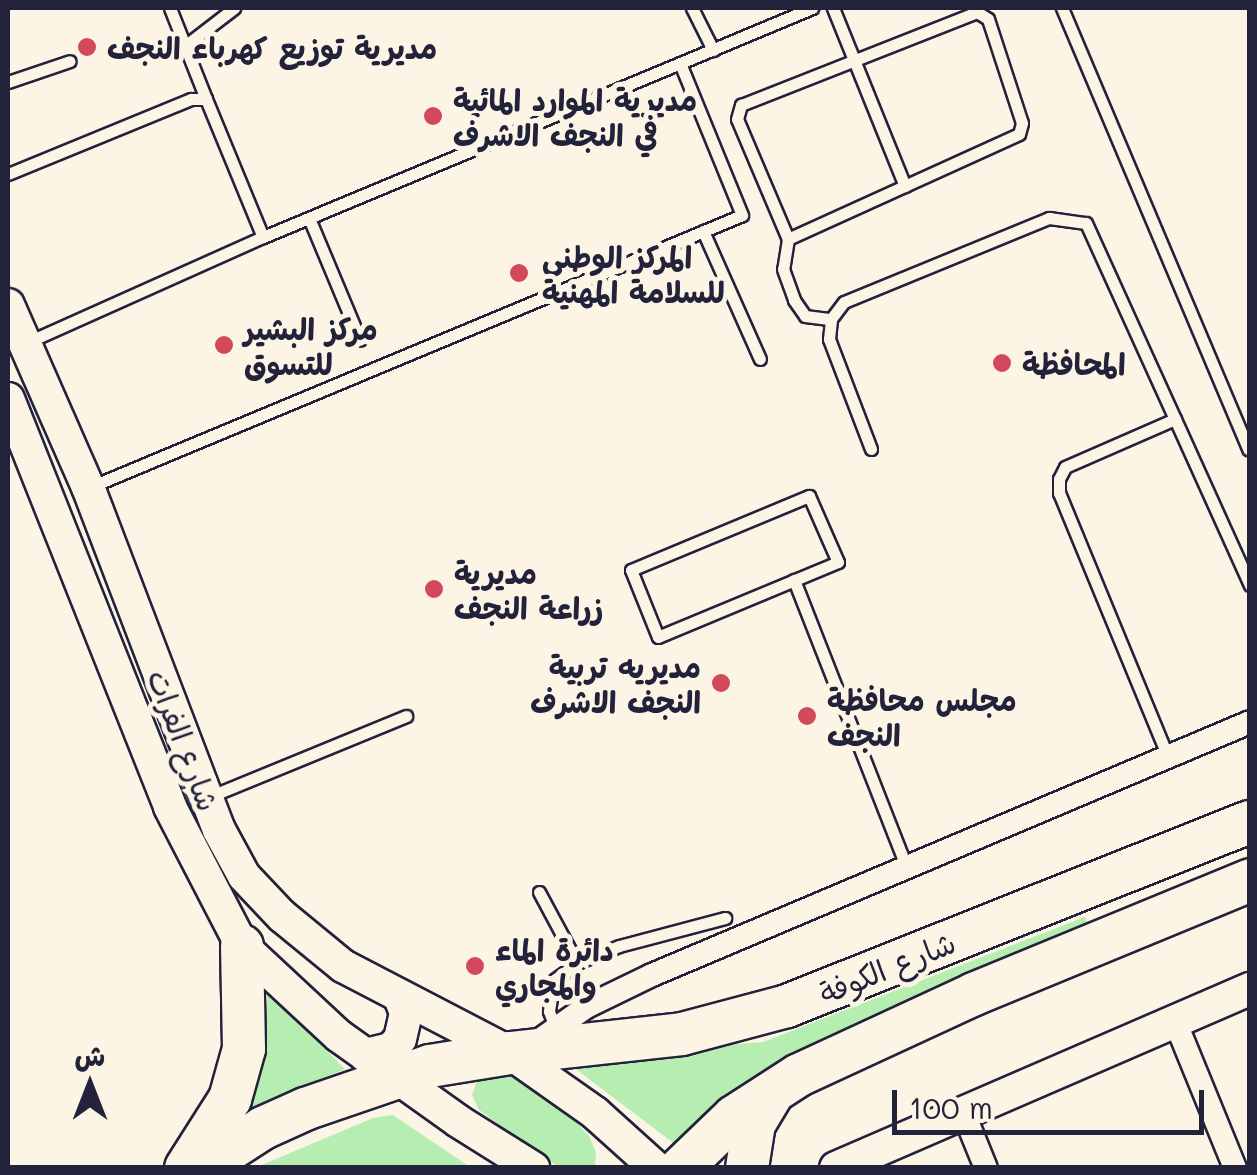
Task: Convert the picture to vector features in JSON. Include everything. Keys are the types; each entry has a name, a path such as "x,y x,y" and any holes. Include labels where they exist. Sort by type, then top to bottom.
{"highway":[{"name":"شارع الكوفة","path":"200,1168 380,1066 530,1044 664,1037 770,1012 1250,822"},
{"name":"شارع الكوفة","path":"681,1168 734,1117 776,1088 974,994 1250,880"},
{"path":"186,1168 230,1099 244,1049 242,946"},
{"path":"747,1168 754,1124 776,1088"}],"main road":[{"name":"شارع الفرات","path":"8,304 88,488 207,798 244,876 282,916 343,966 401,1000 530,1044 595,1114 656,1168"},
{"name":"شارع الفرات","path":"8,399 170,807 242,946 306,1008 380,1066 458,1122 533,1168"},
{"path":"836,1168 962,1109 1250,989"},
{"path":"380,1066 400,1039 406,1013 401,1000"}],"street":[{"path":"530,1044 652,974 1250,722"},
{"path":"1175,1020 1235,1168"},
{"path":"962,1109 986,1168"}],"lane":[{"path":"170,8 263,237"},
{"path":"186,44 234,8"},
{"path":"692,8 713,50"},
{"path":"24,344 263,237 812,8"},
{"path":"832,8 905,186"},
{"path":"1062,8 1248,450"},
{"path":"788,239 1019,134 1022,123 988,19 977,12 741,106 737,118 788,239 783,270 794,300 805,316 831,319"},
{"path":"8,82 70,61"},
{"path":"88,488 742,215 680,62"},
{"path":"8,174 192,99 206,99"},
{"path":"308,218 360,340"},
{"path":"871,449 829,338 831,319 844,302 1049,218 1086,223 1250,585"},
{"path":"703,231 760,359"},
{"path":"1168,756 1060,493 1058,479 1065,468 1176,419"},
{"path":"809,496 838,562 794,580 658,637 631,570 809,496"},
{"path":"794,580 907,869"},
{"path":"207,798 406,716"},
{"path":"539,892 577,963"},
{"path":"530,1044 549,1011 554,980 577,963 618,946 724,918"}],"green space":[{"path":"1085,917 1092,936 684,1151 561,1058 763,1042"},
{"path":"252,977 345,1069 248,1111"},
{"path":"503,1069 549,1094 589,1136 596,1152 595,1167 558,1167 479,1110 472,1095 477,1081 487,1071"},
{"path":"393,1115 470,1167 257,1167 373,1118"}],"place":[{"name":"مديرية توزيع كهرباء النجف","path":"87,47"},
{"name":"مديرية الموارد المائية في النجف الاشرف","path":"433,116"},
{"name":"المركز الوطني للسلامة المهنية","path":"519,273"},
{"name":"مركز البشير للتسوق","path":"224,345"},
{"name":"المحافظة","path":"1002,363"},
{"name":"مديرية زراعة النجف","path":"434,589"},
{"name":"مديريه تربية النجف الاشرف","path":"721,683"},
{"name":"مجلس محافظة النجف","path":"807,716"},
{"name":"دائرة الماء والمجاري","path":"475,966"}]}
